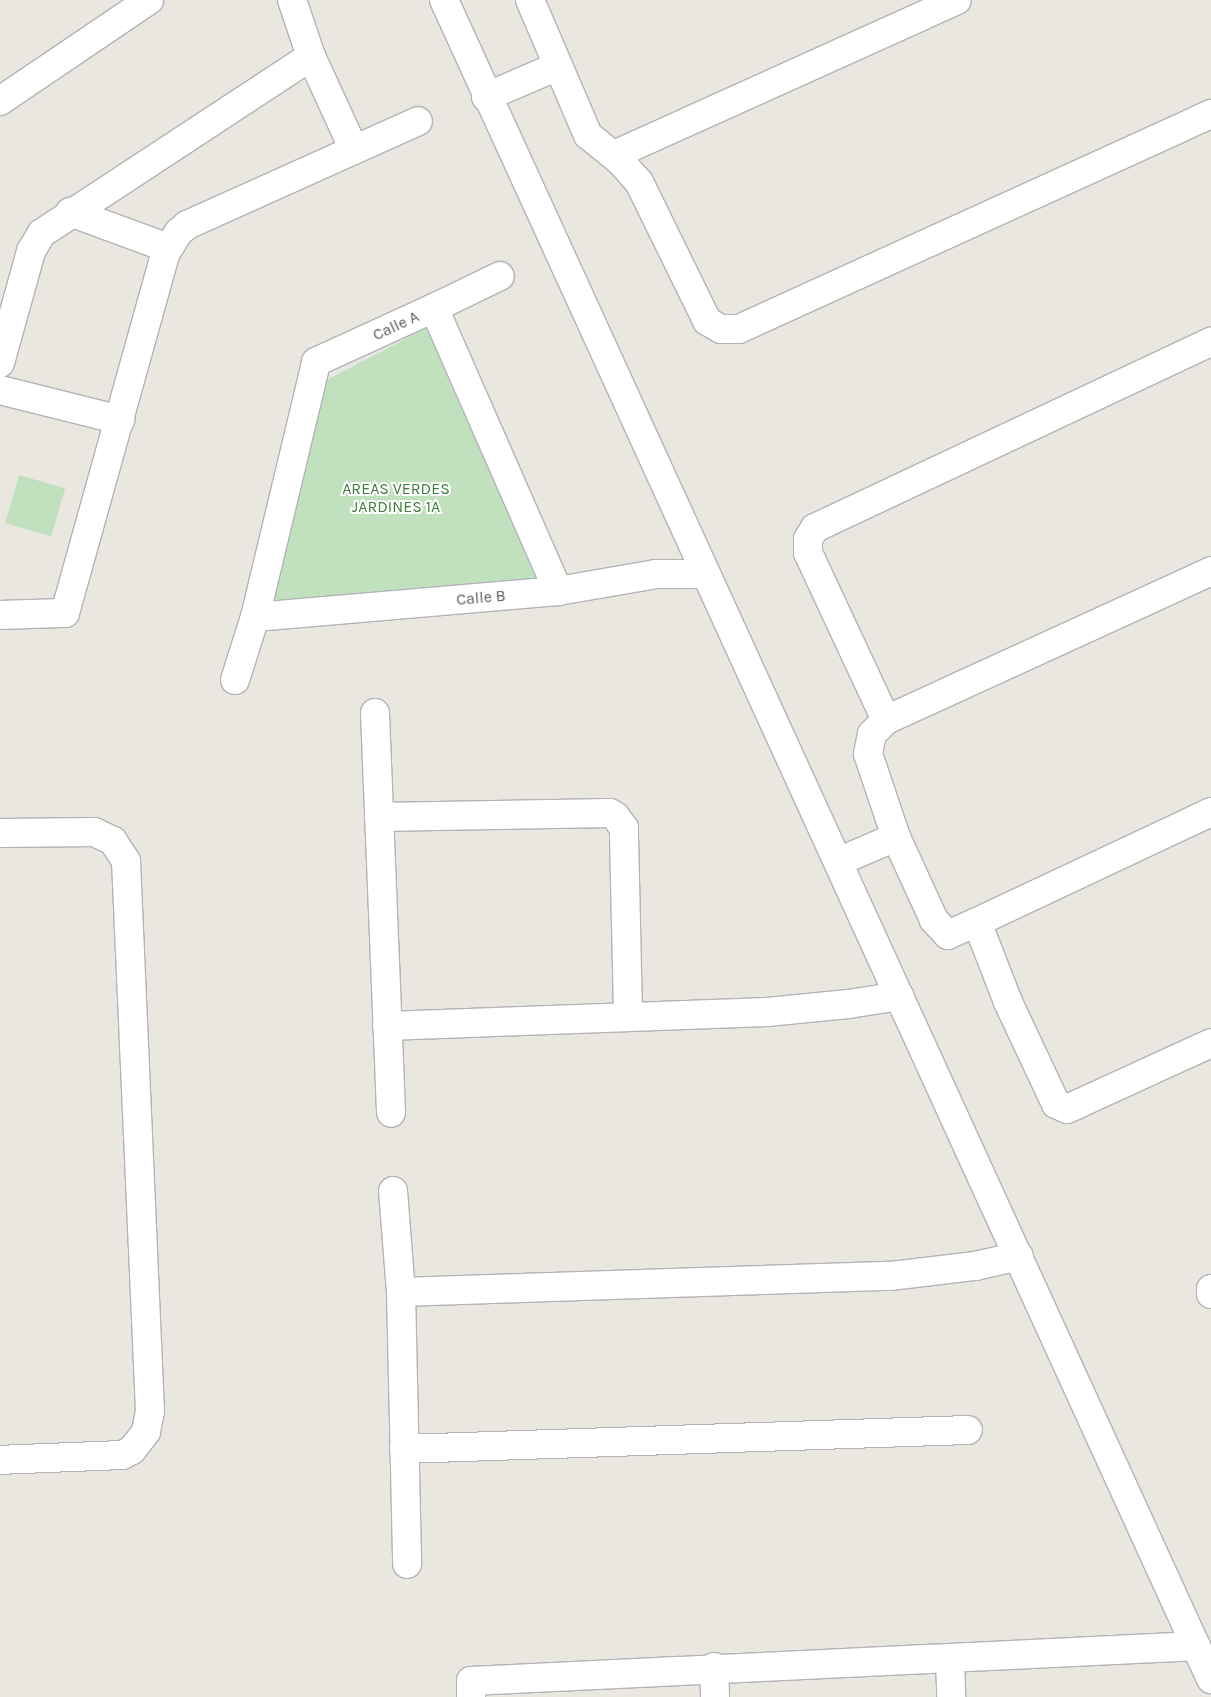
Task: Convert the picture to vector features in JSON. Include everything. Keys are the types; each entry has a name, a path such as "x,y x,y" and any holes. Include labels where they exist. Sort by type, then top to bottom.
{"street":[{"path":"0,102 149,0"},
{"path":"292,0 311,56 354,150"},
{"path":"444,0 486,97 840,861 899,996 1211,1680"},
{"path":"530,0 588,135 614,155 639,182 707,321 730,330 1211,114"},
{"path":"614,155 957,0"},
{"path":"0,363 31,251 42,233 70,212 311,56"},
{"path":"486,97 558,66"},
{"path":"0,615 65,613 168,248 187,225 418,121"},
{"path":"70,212 168,248"},
{"path":"434,308 500,276"},
{"name":"Calle A","path":"255,617 316,362 434,308 558,591"},
{"path":"886,720 808,554 808,539 815,528 1211,342"},
{"path":"0,390 120,420"},
{"path":"1211,571 886,720 872,734 868,754 896,837 934,920 948,935 1211,812"},
{"name":"Calle B","path":"255,617 558,591 656,574 706,574"},
{"path":"235,680 255,617"},
{"path":"375,712 391,1113"},
{"path":"379,817 610,813 615,816 624,828 628,1017"},
{"path":"0,832 94,832 113,841 126,861 150,1411 146,1432 132,1450 122,1455 0,1460"},
{"path":"840,861 896,837"},
{"path":"977,922 1008,1002 1056,1104 1067,1109 1211,1044"},
{"path":"387,1026 767,1012 849,1004 899,996"},
{"path":"393,1190 401,1292 407,1564"},
{"path":"401,1292 890,1276 975,1266 1019,1256"},
{"path":"1211,1289 1211,1294"},
{"path":"404,1449 968,1430"},
{"path":"470,1697 471,1681 714,1667 950,1659 1196,1646"},
{"path":"950,1659 952,1697"},
{"path":"714,1667 715,1697"}],"green space":[{"name":"AREAS VERDES JARDINES 1A","path":"426,328 539,579 403,595 272,600 327,380"},
{"path":"19,475 65,488 51,536 5,523"}]}
